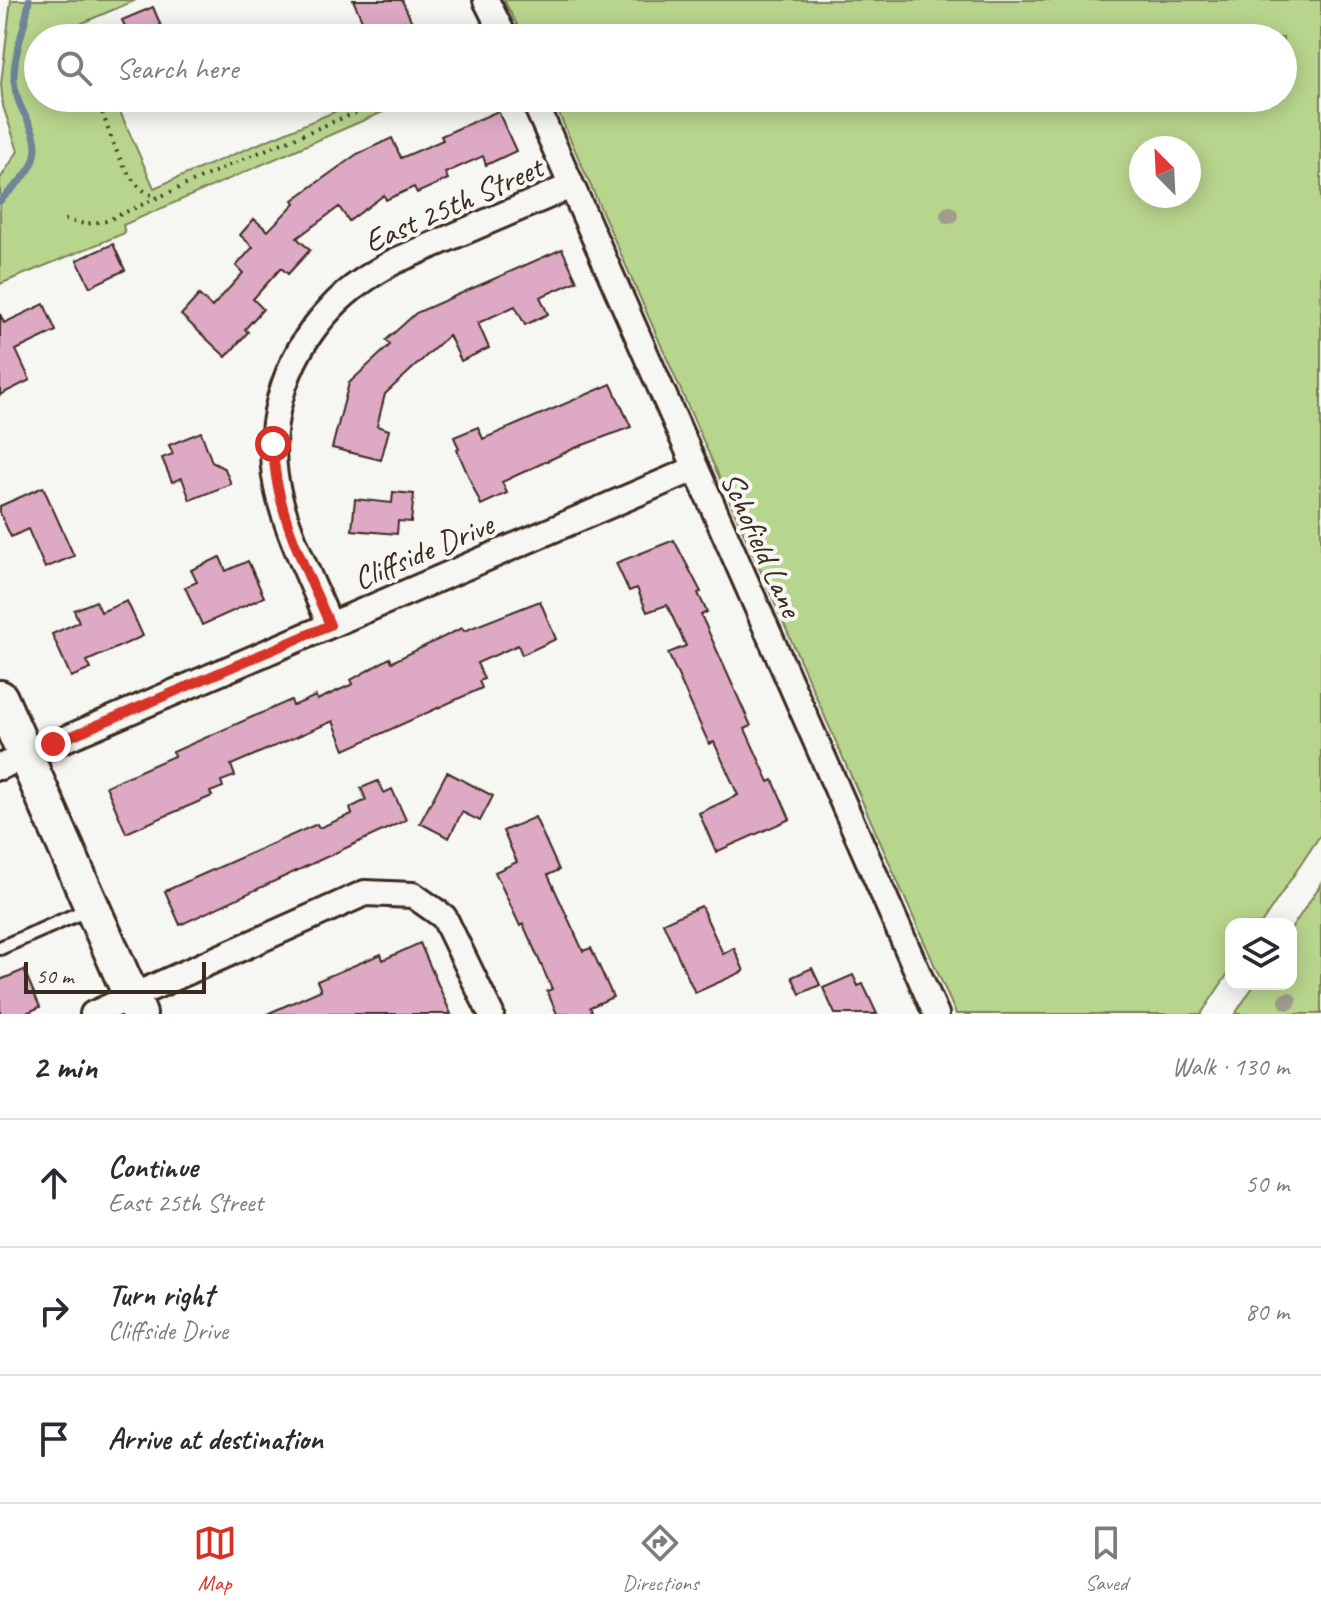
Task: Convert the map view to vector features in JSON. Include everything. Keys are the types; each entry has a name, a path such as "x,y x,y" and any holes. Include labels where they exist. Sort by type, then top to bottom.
{"main road":[{"path":"0,698 13,762 92,908 135,1005"}],"street":[{"path":"486,0 498,24"},
{"name":"Schofield Lane","path":"539,112 936,1014"},
{"name":"East 25th Street","path":"330,625 289,528 274,473 275,415 293,362 312,330 332,307 372,275 395,261 571,186"},
{"name":"Cliffside Drive","path":"13,762 694,469"},
{"path":"93,1014 135,1005 365,893 413,895 444,917 491,1014"}],"lane":[{"path":"0,948 92,908"}],"path":[{"path":"103,112 128,175 137,188 147,195 159,197"},
{"path":"65,220 85,224 106,221 358,112"}],"green space":[{"path":"11,0 136,0 82,24 24,24 24,112 120,112 154,188 334,112 383,112 123,225 125,233 0,284 0,179 18,151 3,106 1,84"},
{"path":"504,0 1321,0 1321,834 1265,918 1225,918 1225,978 1201,1014 956,1014 558,112 1297,112 1297,24 517,24"},
{"path":"1321,884 1321,1014 1235,1014 1251,990 1297,990 1297,920"}],"building":[{"path":"353,0 402,0 413,24 364,24"},
{"path":"153,7 160,24 124,24 122,20"},
{"path":"498,112 516,151 486,165 483,156 445,173 448,179 417,193 414,187 386,200 384,195 349,221 339,207 297,238 310,250 288,274 281,268 253,299 263,309 226,357 181,315 199,295 212,307 243,273 236,266 253,247 240,235 254,219 268,231 295,203 293,200 357,154 392,138 401,158 443,140 441,136"},
{"path":"113,244 125,270 90,287 77,260"},
{"path":"562,249 577,281 540,297 548,314 525,325 515,306 478,323 489,348 461,361 449,335 385,394 377,426 389,430 381,460 332,448 349,383 390,345 386,340 416,313"},
{"path":"44,304 56,331 16,350 30,380 0,395 0,314 4,323"},
{"path":"611,384 631,427 575,448 502,482 507,493 481,505 454,437 478,427 483,439"},
{"path":"201,432 212,462 225,469 231,484 190,500 182,478 172,482 162,458 173,454 169,445"},
{"path":"43,487 74,556 45,568 28,529 11,537 0,513 0,506"},
{"path":"393,492 414,494 411,522 398,521 397,534 352,530 355,499 392,503"},
{"path":"674,540 701,592 698,593 707,612 701,615 751,726 745,729 790,819 716,852 699,813 738,795 714,742 709,744 668,653 686,646 667,605 647,612 637,588 629,591 616,563"},
{"path":"220,557 226,571 248,561 264,597 202,625 185,587 197,582 191,570"},
{"path":"96,601 101,612 127,601 143,636 87,661 91,669 71,677 52,634 79,622 74,610"},
{"path":"540,601 556,639 522,655 518,645 477,663 484,679 479,681 482,688 345,750 333,721 231,765 235,776 221,781 223,787 210,792 212,796 126,833 106,786 174,756 173,752 291,700 293,706 316,696 317,700 353,684 351,680 390,658 392,662 462,628 464,631"},
{"path":"447,772 493,796 480,821 462,812 449,838 420,823"},
{"path":"378,781 384,793 392,789 406,820 180,925 165,891 317,824 319,828 352,814 350,808 366,800 361,788"},
{"path":"535,817 559,870 548,875 583,951 591,948 613,997 590,1007 593,1014 557,1014 547,991 552,989 495,872 517,862 503,831"},
{"path":"701,906 723,954 734,948 744,971 695,993 663,923"},
{"path":"420,943 451,1014 267,1014 321,990 317,981 381,954 383,960"},
{"path":"812,968 820,985 800,994 792,977"},
{"path":"24,970 40,1007 24,1014 0,1014 0,980"},
{"path":"853,975 858,986 863,984 877,1014 835,1014 823,988"}],"waterway":[{"path":"24,24 29,0"},
{"path":"0,201 25,175 35,156 34,134 19,102 14,80 24,24"}],"route":[{"path":"53,744 330,625 280,500 274,473 273,444"}]}
